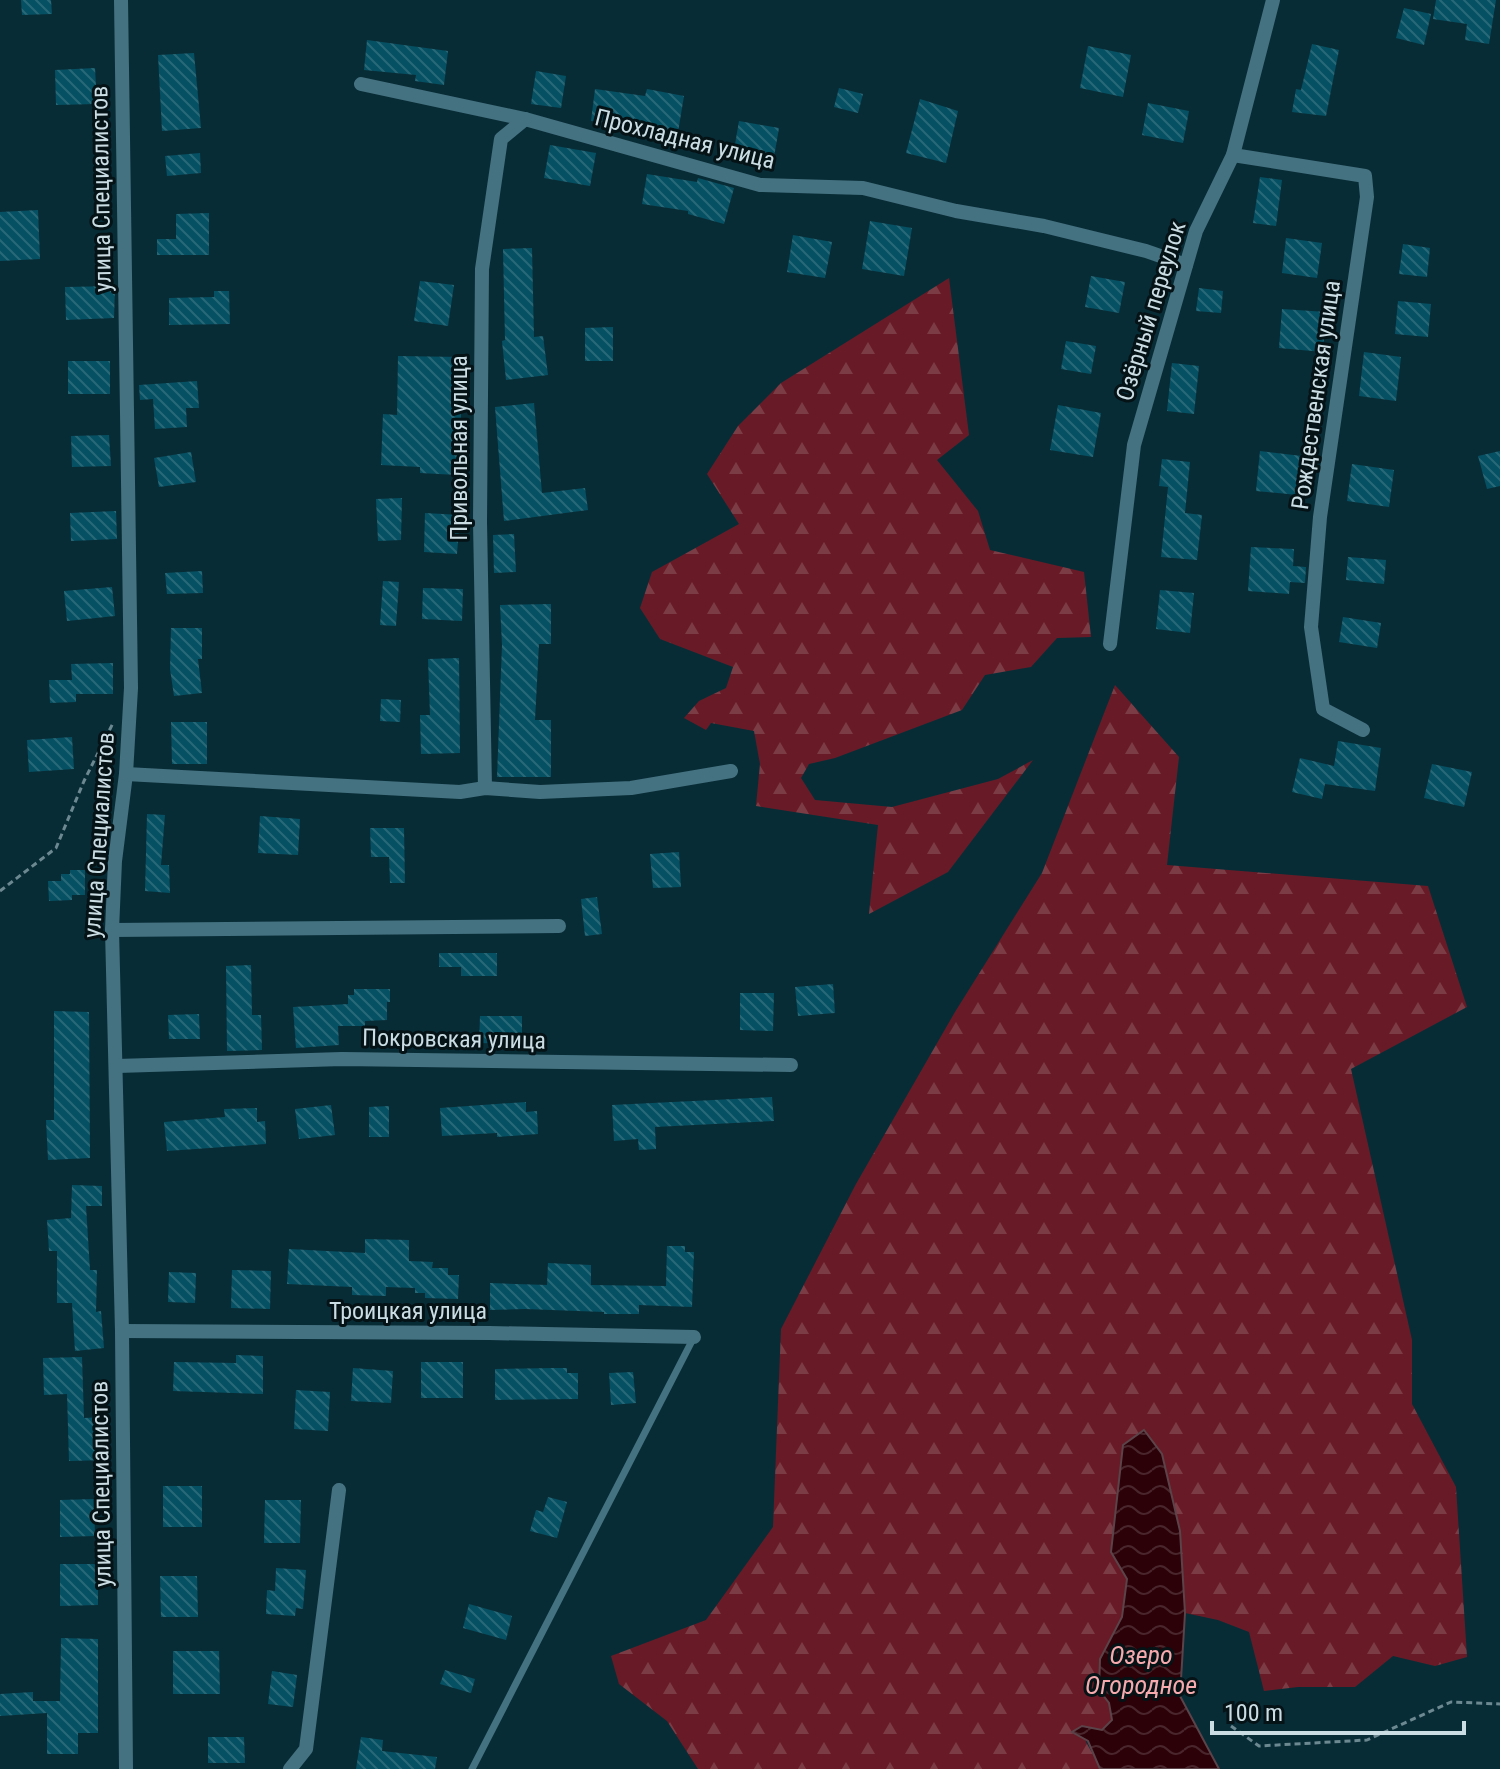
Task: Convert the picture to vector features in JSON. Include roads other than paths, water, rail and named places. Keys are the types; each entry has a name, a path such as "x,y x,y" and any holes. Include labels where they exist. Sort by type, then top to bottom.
{"street":[{"name":"улица Специалистов","path":"121,0 131,688 126,774 115,861 112,930 122,1331 126,1769"},
{"name":"Озёрный переулок","path":"1110,644 1134,445 1196,231 1233,155 1273,0"},
{"name":"Прохладная улица","path":"361,84 525,119 760,185 863,188 956,211 1044,226 1131,247 1186,265"},
{"name":"Привольная улица","path":"485,788 480,522 482,269 501,139 525,119"},
{"name":"Рождественская улица","path":"1233,155 1365,176 1367,197 1320,517 1311,627 1323,709 1363,730"},
{"path":"126,774 460,792 485,788 540,792 631,788 731,771"},
{"path":"112,930 559,926"},
{"name":"Покровская улица","path":"117,1066 342,1059 791,1065"},
{"name":"Троицкая улица","path":"122,1331 694,1337"},
{"path":"290,1769 306,1749 339,1490"}],"lane":[{"path":"472,1769 694,1337"}],"water":[{"name":"Озеро Огородное","path":"1144,1430 1162,1454 1180,1531 1185,1613 1180,1696 1219,1769 1100,1769 1088,1741 1072,1732 1082,1726 1102,1730 1112,1720 1109,1703 1099,1690 1100,1659 1122,1617 1127,1579 1111,1552 1123,1445"}]}
